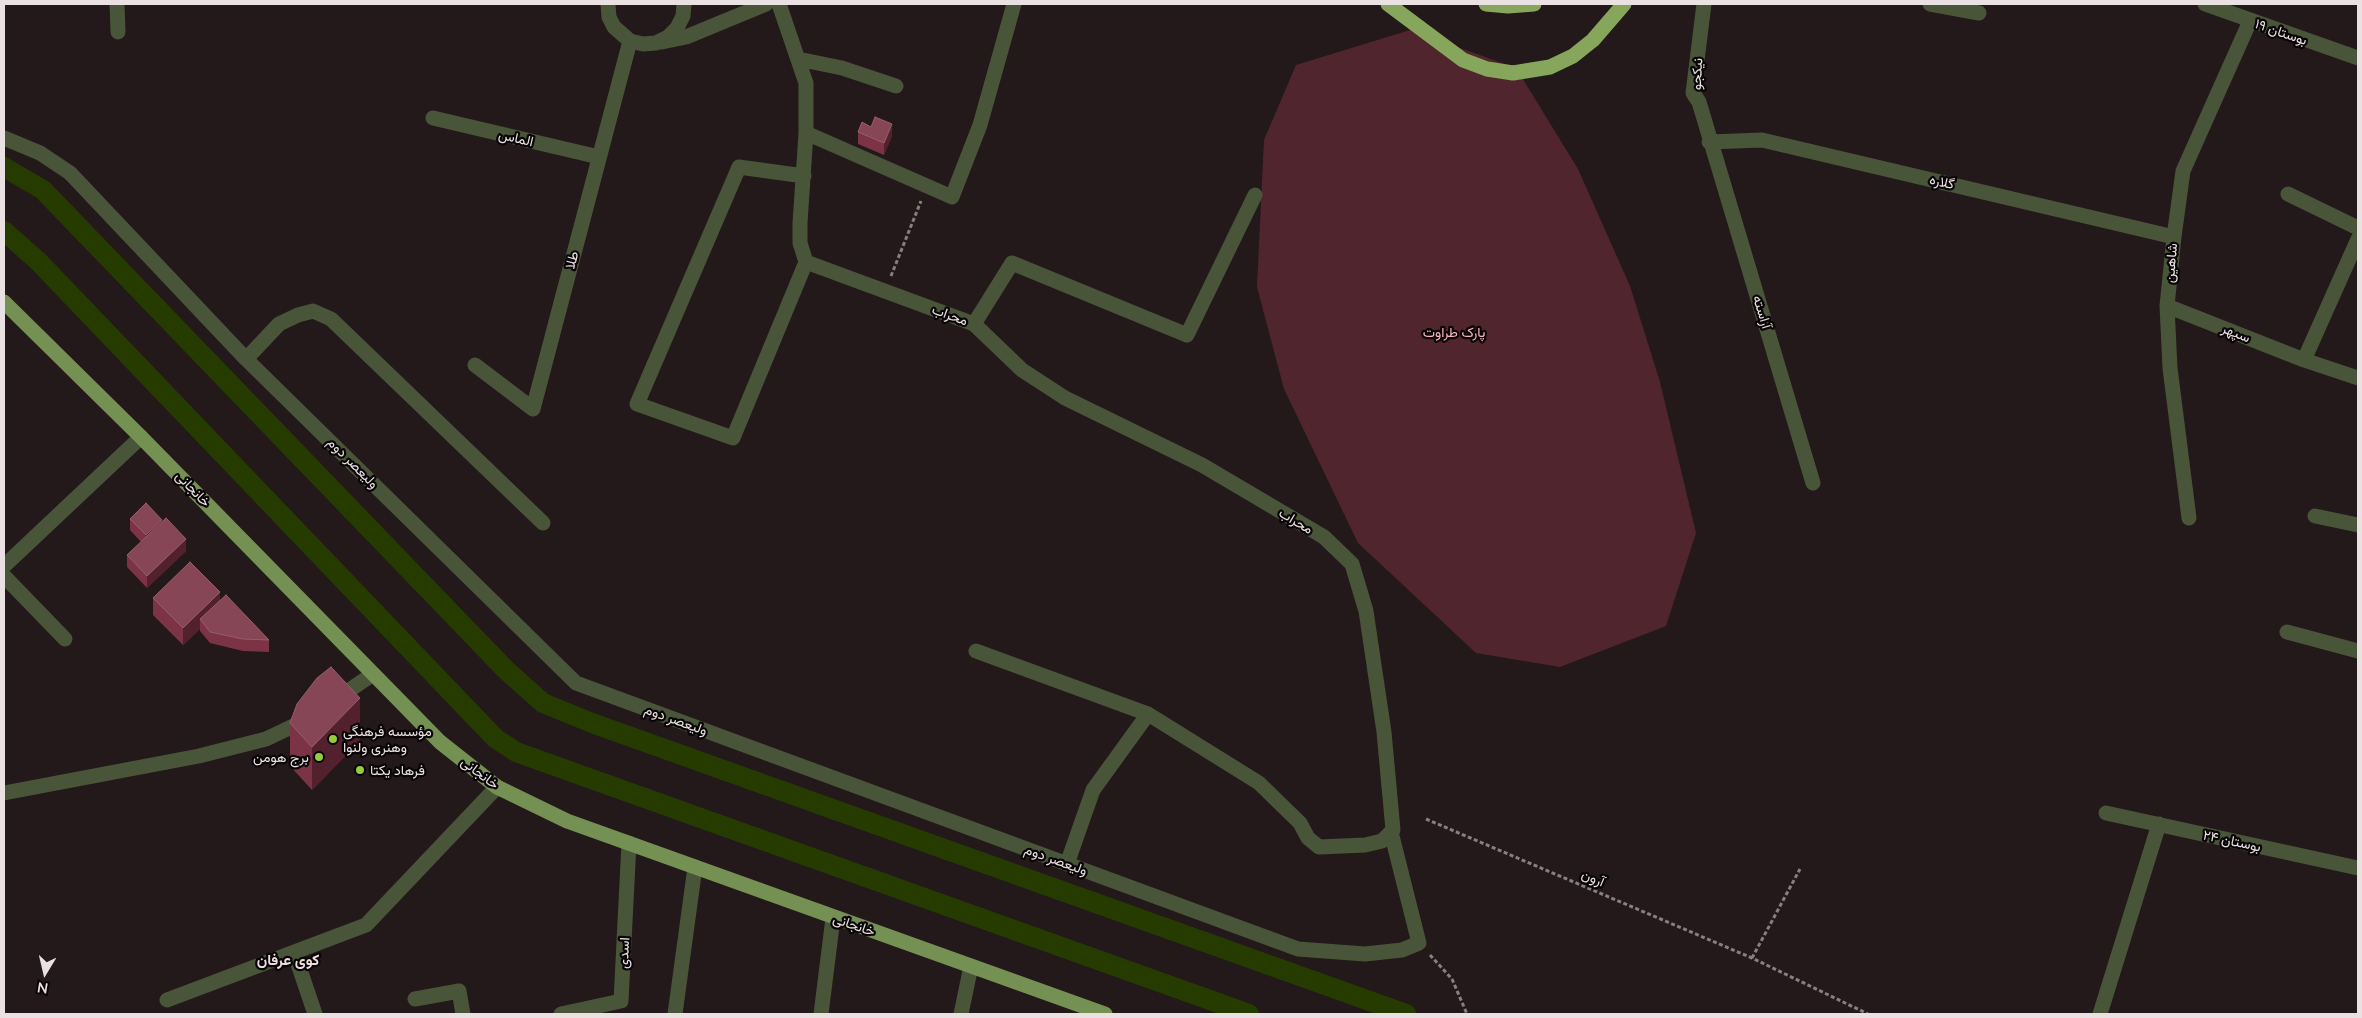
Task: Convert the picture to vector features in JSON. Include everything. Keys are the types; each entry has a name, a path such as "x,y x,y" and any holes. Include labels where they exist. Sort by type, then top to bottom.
{"highway":[{"path":"1388,4 1463,60 1487,70 1513,73 1550,67 1573,56 1593,40 1624,4"},
{"path":"1486,4 1508,6 1534,4"}],"main road":[{"name":"خانجانی","path":"4,303 141,437 440,742 497,788 567,821 1105,1014"}],"street":[{"path":"117,4 118,32"},
{"path":"608,4 609,17 614,27 630,41 643,44 686,37 766,4"},
{"path":"656,43 668,37 677,28 683,16 684,4"},
{"path":"779,4 806,83 806,132 804,176 800,243 806,262 733,438 637,404 739,168 804,176"},
{"path":"806,132 952,197 980,125 1014,4"},
{"name":"نیکجو","path":"1704,4 1693,93 1699,102 1709,142"},
{"path":"1930,4 1979,12"},
{"name":"بوستان ۱۹","path":"2205,4 2358,58"},
{"name":"شاهین","path":"2189,518 2170,368 2167,306 2174,237 2183,171 2250,21"},
{"name":"طلا","path":"476,365 533,409 630,41"},
{"path":"798,59 842,68 896,86"},
{"name":"الماس","path":"433,118 600,157"},
{"name":"ولیعصر دوم","path":"4,138 40,153 70,173 246,358 576,683 1298,949 1366,954 1402,950 1419,943"},
{"name":"گلاره","path":"1709,142 1762,140 2174,237"},
{"name":"آراسته","path":"1709,142 1812,483"},
{"path":"2288,194 2358,228"},
{"path":"974,324 1012,263 1188,335 1255,195"},
{"path":"2304,360 2358,239"},
{"name":"محراب","path":"806,262 974,324 1022,370 1065,398 1202,465 1324,537 1352,564 1366,611 1384,732 1391,832"},
{"name":"سپهر","path":"2167,306 2304,360 2358,378"},
{"path":"246,358 279,324 298,315 313,312 331,319 543,523"},
{"path":"4,566 141,437"},
{"path":"2315,516 2358,525"},
{"path":"4,576 65,639"},
{"path":"2287,632 2358,651"},
{"path":"976,650 1148,714 1260,783 1300,823 1308,838 1319,847 1365,845 1382,841 1391,832"},
{"path":"4,793 199,756 266,739 311,717 373,674"},
{"path":"1067,864 1093,790 1148,714"},
{"path":"167,1000 366,925 497,788"},
{"name":"بوستان ۲۴","path":"2106,813 2358,868"},
{"path":"2100,1014 2159,824"},
{"path":"1391,832 1419,943"},
{"name":"اسدی","path":"561,1014 622,1001 629,843"},
{"path":"675,1014 695,867"},
{"path":"821,1014 833,918"},
{"path":"294,952 315,1014"},
{"path":"961,1014 971,966"},
{"path":"415,999 459,991 463,1014"}],"path":[{"path":"884,291 927,186"},
{"name":"آرون","path":"1426,819 1752,958 1868,1014"},
{"path":"1752,958 1800,869"},
{"path":"1419,943 1452,979 1467,1014"}],"green space":[{"name":"پارک طراوت","path":"1410,30 1516,68 1578,169 1630,286 1660,382 1696,533 1666,626 1560,667 1476,653 1358,543 1284,389 1257,287 1264,140 1296,65"}],"building":[{"path":"875,117 892,124 884,143 858,132 862,122 871,127"},
{"path":"146,503 162,520 146,535 130,519"},
{"path":"166,518 186,539 147,576 127,555"},
{"path":"190,562 220,592 183,628 153,598"},
{"path":"226,595 269,640 243,639 210,632 200,619"},
{"path":"331,667 360,698 312,747 290,723 297,704 317,678"}],"waterway":[{"path":"4,167 43,190 506,670 543,703 592,723 1406,1014"},
{"path":"4,231 38,261 495,738 516,752 1249,1014"}],"place":[{"name":"مؤسسه فرهنگی وهنری ولنوا","path":"333,739"},
{"name":"برج هومن","path":"319,757"},
{"name":"فرهاد یکتا","path":"360,770"}],"district":[{"name":"کوی عرفان","path":"288,960"}]}
